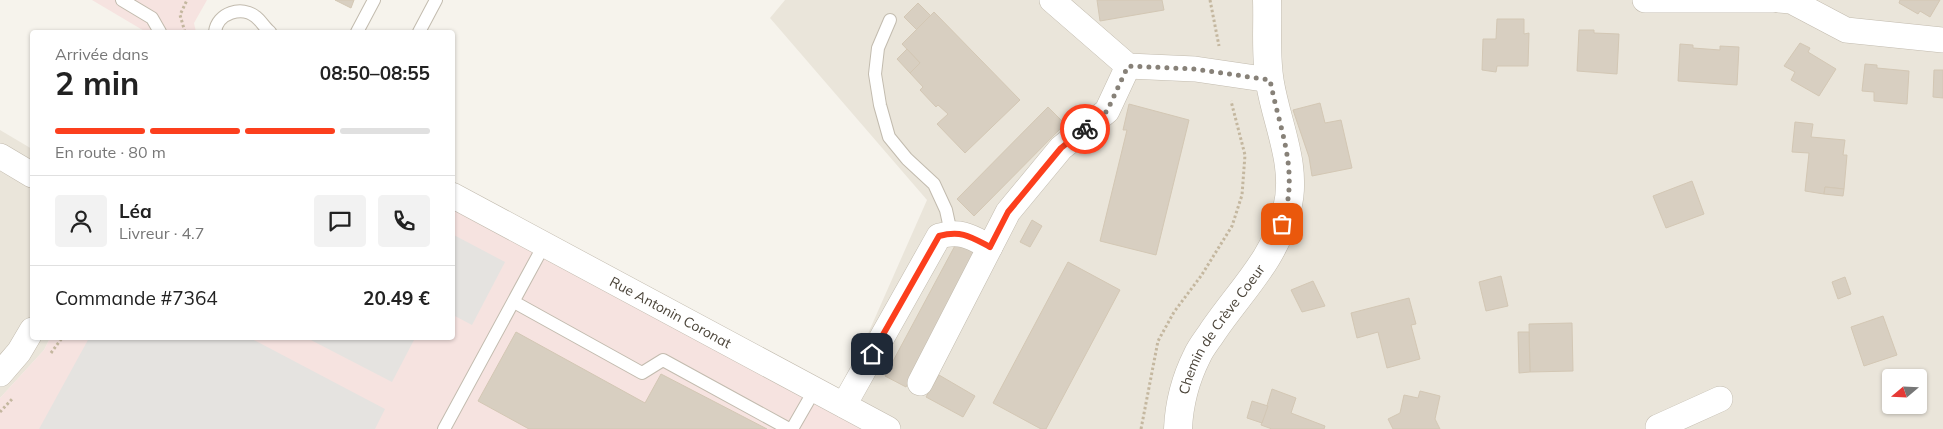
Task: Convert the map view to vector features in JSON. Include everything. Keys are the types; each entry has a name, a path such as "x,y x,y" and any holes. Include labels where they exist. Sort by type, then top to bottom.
{"street":[{"path":"1052,0 1128,66 1195,69 1225,75 1270,80"},
{"name":"Chemin de Crève Coeur","path":"1178,429 1184,391 1197,355 1237,298 1261,269 1277,238 1287,209 1290,194 1289,160 1274,106 1270,80 1267,0"},
{"path":"1645,0 1773,0"},
{"path":"1779,0 1791,2 1846,30 1943,40"},
{"path":"920,383 1008,212 1061,148 1107,111 1128,66"},
{"path":"0,156 30,174"},
{"name":"Rue Antonin Coronat","path":"455,197 888,429"},
{"path":"844,405 939,236 951,233 964,234 990,247"},
{"path":"0,374 19,352 30,333"},
{"path":"1659,429 1658,427 1720,400"}],"lane":[{"path":"122,0 152,18 159,30"},
{"path":"359,30 374,0"},
{"path":"420,30 436,0"},
{"path":"216,30 221,18 232,12 243,12 256,16 268,30"},
{"path":"890,20 878,48 875,74 884,121 889,137 907,159 934,184 946,210 951,233"},
{"path":"444,429 544,245"},
{"path":"514,302 642,373 663,360 791,429 815,389"}],"path":[{"path":"184,30 180,16 187,0"},
{"path":"1141,429 1158,342 1174,312 1201,276 1232,226 1242,195 1245,155 1225,75 1210,0"}],"shaded area":[{"path":"92,0 207,0 194,23 196,30 143,30"},
{"path":"785,0 1943,0 1943,429 900,429 844,388 927,200 770,18"},
{"path":"0,130 30,148 30,340 49,340 44,350 0,398"},
{"path":"455,210 862,429 0,429 0,398 44,350 49,340 455,340"},
{"path":"455,236 505,262 472,325 455,316"},
{"path":"88,340 254,340 385,409 375,429 39,429"},
{"path":"311,340 414,340 392,382"}],"building":[{"path":"335,0 354,0 351,8"},
{"path":"1097,0 1162,0 1164,10 1100,21"},
{"path":"1900,0 1940,0 1930,17 1920,11 1918,14 1899,3"},
{"path":"918,3 931,16 917,30 904,17"},
{"path":"934,12 1020,100 965,153 937,124 948,114 938,105 936,107 920,90 923,87 910,73 920,63 902,44"},
{"path":"1497,19 1524,19 1524,34 1529,33 1528,66 1497,66 1496,72 1482,70 1483,39 1496,39"},
{"path":"1579,30 1619,34 1617,74 1577,71"},
{"path":"1800,43 1810,48 1808,52 1836,69 1819,96 1791,80 1795,72 1784,66"},
{"path":"1680,44 1693,45 1693,48 1720,50 1720,46 1739,47 1737,85 1678,81"},
{"path":"907,49 920,63 910,73 897,59"},
{"path":"1865,64 1877,65 1877,68 1909,71 1907,104 1874,101 1874,92 1862,91"},
{"path":"1934,70 1943,70 1943,98 1933,97"},
{"path":"1320,103 1325,123 1341,120 1352,168 1312,176 1309,157 1293,110"},
{"path":"1129,104 1189,120 1156,255 1100,241 1127,130 1123,130"},
{"path":"1048,107 1065,124 974,216 957,199"},
{"path":"1795,122 1813,124 1811,137 1845,140 1843,155 1847,155 1844,189 1825,187 1824,194 1805,191 1809,153 1792,152"},
{"path":"1692,181 1704,214 1666,228 1653,196"},
{"path":"1825,187 1844,189 1843,196 1824,194"},
{"path":"1032,220 1042,226 1030,247 1020,242"},
{"path":"958,240 979,251 906,387 885,376"},
{"path":"1068,262 1120,290 1046,429 1041,429 993,403"},
{"path":"1501,276 1508,306 1486,311 1479,282"},
{"path":"1845,277 1851,294 1838,299 1832,282"},
{"path":"1313,281 1325,306 1302,312 1291,290"},
{"path":"1409,298 1416,324 1411,325 1420,359 1387,368 1378,332 1357,338 1351,313"},
{"path":"1883,316 1897,355 1864,366 1851,327"},
{"path":"1572,323 1573,371 1530,372 1529,324"},
{"path":"516,332 645,403 661,374 767,429 529,429 478,401"},
{"path":"1518,332 1529,332 1530,372 1519,373"},
{"path":"939,375 975,396 963,417 926,397"},
{"path":"1272,389 1296,398 1291,413 1325,426 1324,429 1272,429 1261,425"},
{"path":"1420,391 1440,396 1435,419 1440,429 1393,429 1388,419 1400,413 1404,395 1418,398"},
{"path":"1252,401 1268,406 1262,423 1247,418"}],"way so far":[{"path":"1085,129 1107,111 1128,66 1195,69 1225,75 1270,80 1274,106 1289,160 1290,194 1282,224"}],"route":[{"path":"872,354 939,236 951,233 964,234 990,247 1008,212 1061,148 1085,129"}]}
